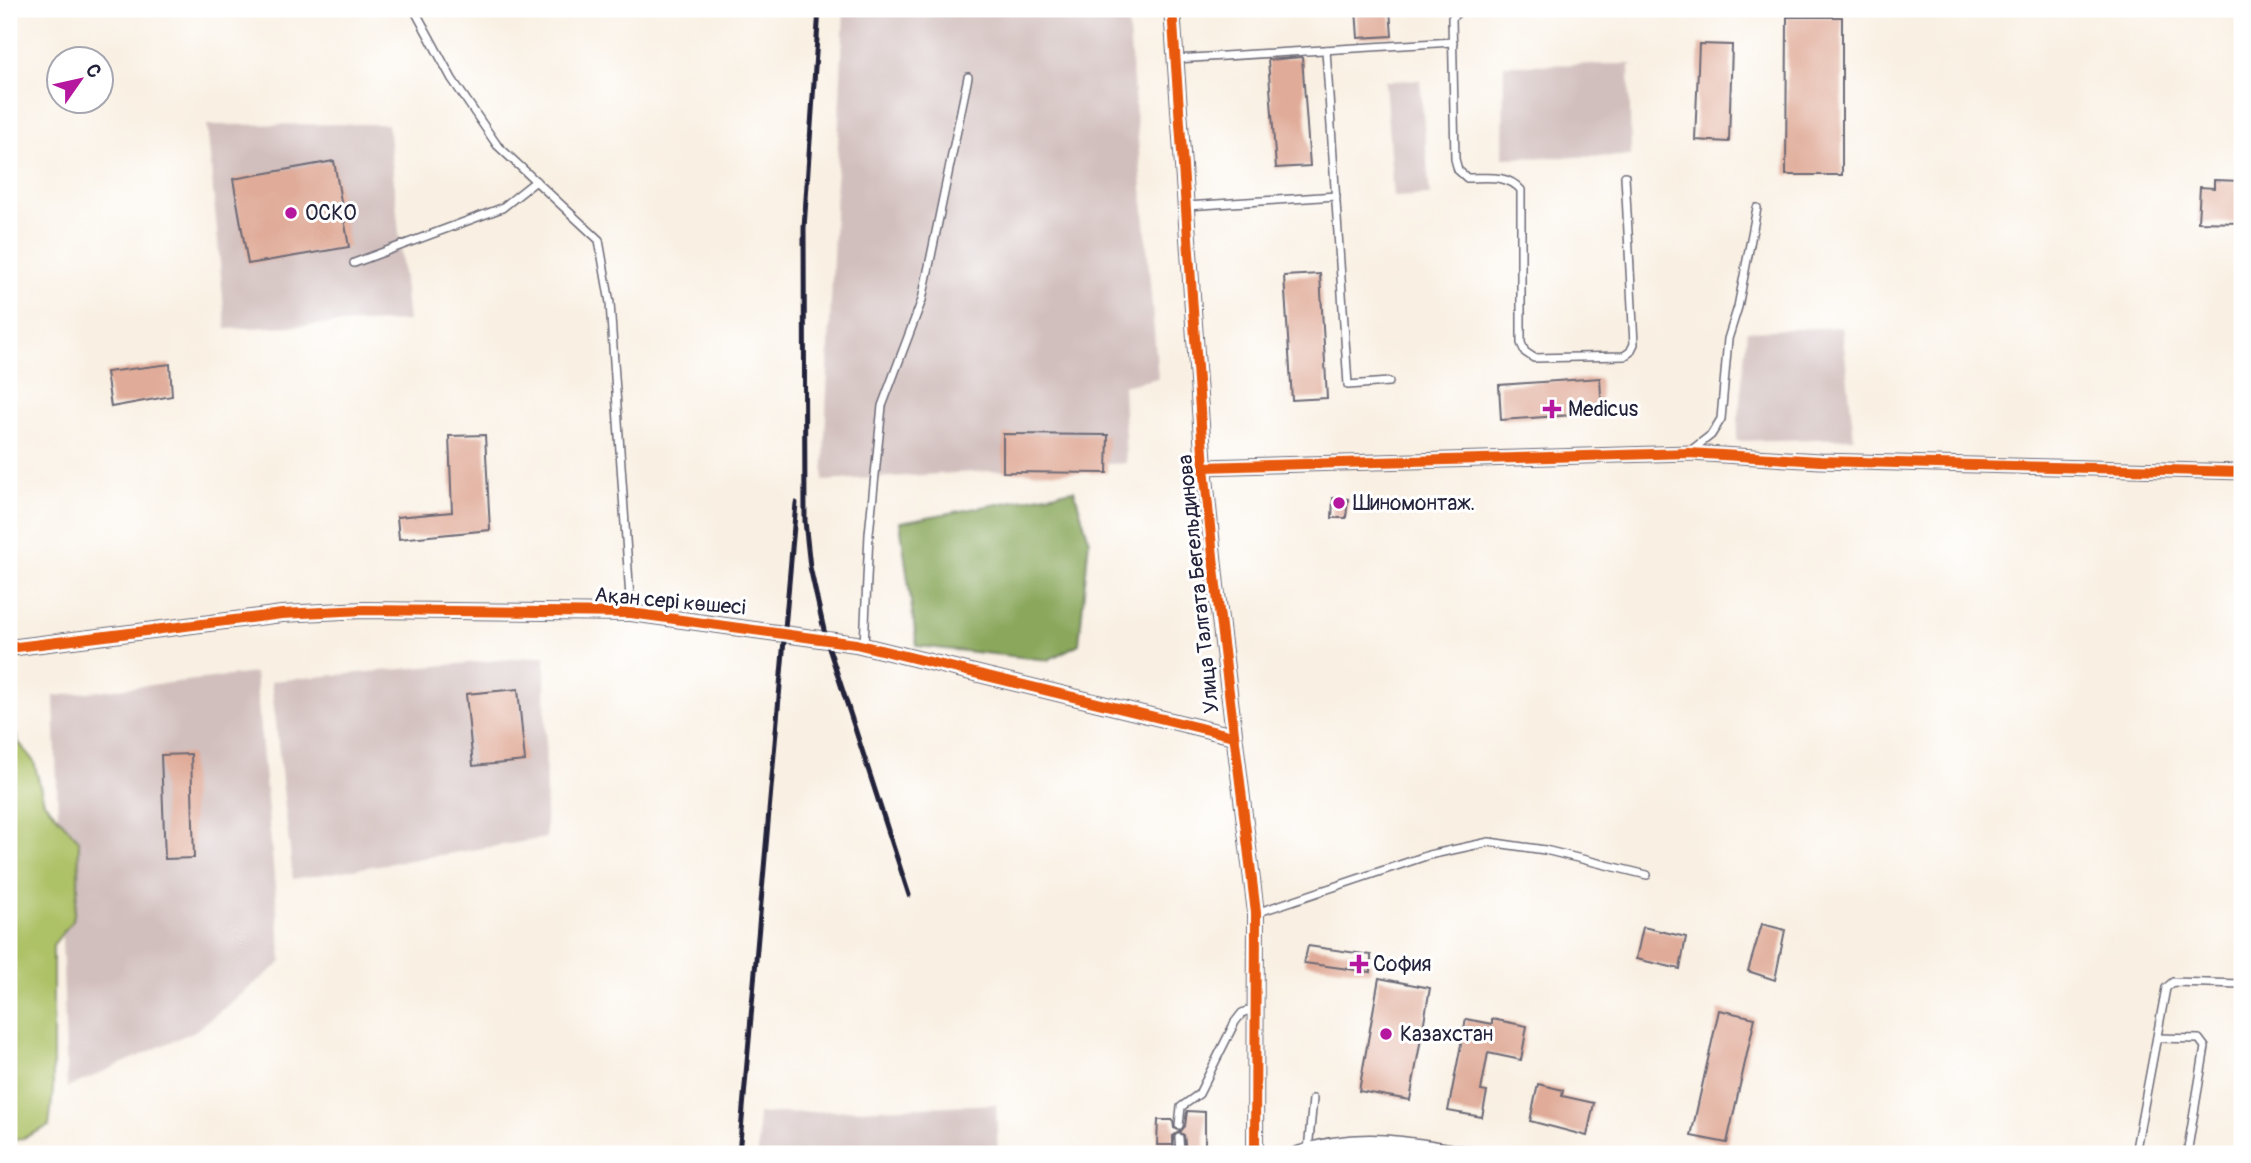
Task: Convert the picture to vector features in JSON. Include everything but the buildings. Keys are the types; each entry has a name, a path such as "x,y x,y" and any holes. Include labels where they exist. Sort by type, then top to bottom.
{"street":[{"name":"Улица Талгата Бегельдинова","path":"1172,9 1204,467 1255,913 1255,1154"},
{"path":"1204,467 1689,453 1820,461 2242,472"},
{"name":"Ақан сері көшесі","path":"9,648 282,614 364,610 631,613 864,646 1233,736"},
{"path":"1303,1152 1327,1150 1370,1140 1468,1154"}],"lane":[{"path":"414,9 452,79 497,145 599,240 610,303 631,613"},
{"path":"1465,9 1452,18 1455,159 1458,170 1467,178 1506,178 1521,190 1521,343 1525,352 1534,358 1624,356 1630,352 1634,344 1625,176"},
{"path":"1175,60 1453,42"},
{"path":"1326,50 1348,385 1389,382"},
{"path":"864,646 869,534 882,406 922,300 968,76"},
{"path":"354,263 502,208 536,181"},
{"path":"1187,206 1336,196"},
{"path":"1689,453 1711,435 1721,419 1728,340 1738,307 1757,208"},
{"path":"1255,913 1416,859 1489,842 1545,850 1647,875"},
{"path":"2136,1154 2166,988 2173,982 2242,984"},
{"path":"1179,1125 1181,1107 1199,1094 1235,1022 1242,1013 1256,1006"},
{"path":"2157,1038 2199,1039 2205,1047 2187,1154"},
{"path":"1303,1152 1312,1099"},
{"path":"1179,1138 1180,1154"}],"shaded area":[{"path":"844,9 1127,9 1158,378 1123,386 1126,463 823,481"},
{"path":"1634,64 1629,66 1631,156 1503,158 1504,65"},
{"path":"1420,80 1430,195 1393,197 1385,81"},
{"path":"388,124 408,321 226,329 207,125"},
{"path":"1842,327 1854,438 1736,441 1747,331"},
{"path":"545,656 546,838 293,879 271,681"},
{"path":"255,673 282,962 195,1031 67,1088 54,696"},
{"path":"996,1104 998,1154 758,1154 758,1114"}],"green space":[{"path":"1074,490 1089,540 1079,644 1048,660 917,646 900,522"},
{"path":"9,697 17,740 34,762 44,802 79,840 78,888 73,920 53,945 53,1091 49,1126 21,1139 9,1141"}],"railway":[{"path":"819,9 804,228 805,521 810,567 826,639 909,895"},
{"path":"739,1154 796,503"}],"cycle path":[{"path":"1172,9 1204,467 1256,913 1255,1154"},
{"path":"1204,467 1689,453 1820,461 2242,472"},
{"path":"9,648 282,614 364,610 631,613 856,644 1233,736"}],"place":[{"name":"ОСКО","path":"291,213"},
{"name":"Medicus","path":"1552,409"},
{"name":"Шиномонтаж.","path":"1339,503"},
{"name":"София","path":"1359,964"},
{"name":"Казахстан","path":"1386,1034"}]}
